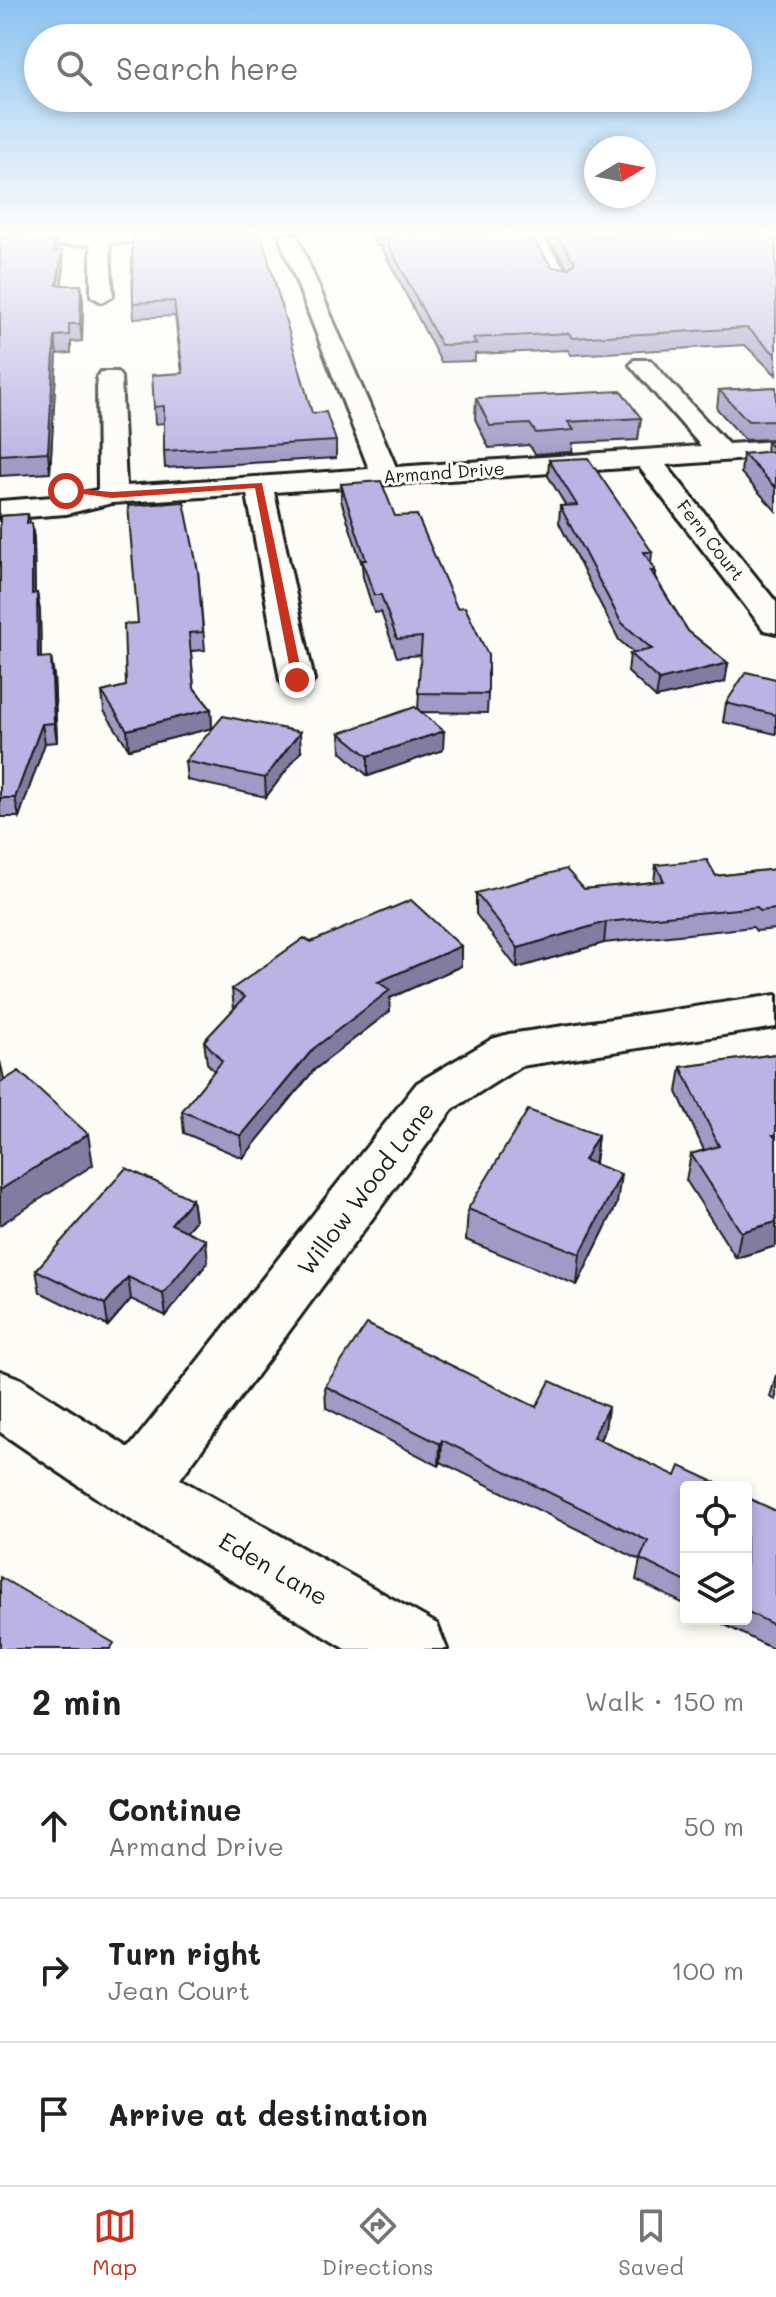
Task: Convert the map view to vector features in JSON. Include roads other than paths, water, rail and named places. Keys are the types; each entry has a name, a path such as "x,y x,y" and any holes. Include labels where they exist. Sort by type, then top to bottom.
{"street":[{"path":"318,311 386,476"},
{"path":"642,365 721,453"},
{"path":"109,377 112,495"},
{"name":"Armand Drive","path":"0,510 66,505 112,495 776,449"},
{"name":"Fern Court","path":"646,458 776,623"},
{"path":"259,485 297,680"},
{"name":"Armand Drive","path":"0,496 66,491 112,495"},
{"name":"Willow Wood Lane","path":"136,1488 435,1096 509,1051 776,1011"},
{"name":"Eden Lane","path":"0,1398 136,1488 412,1649"}]}
